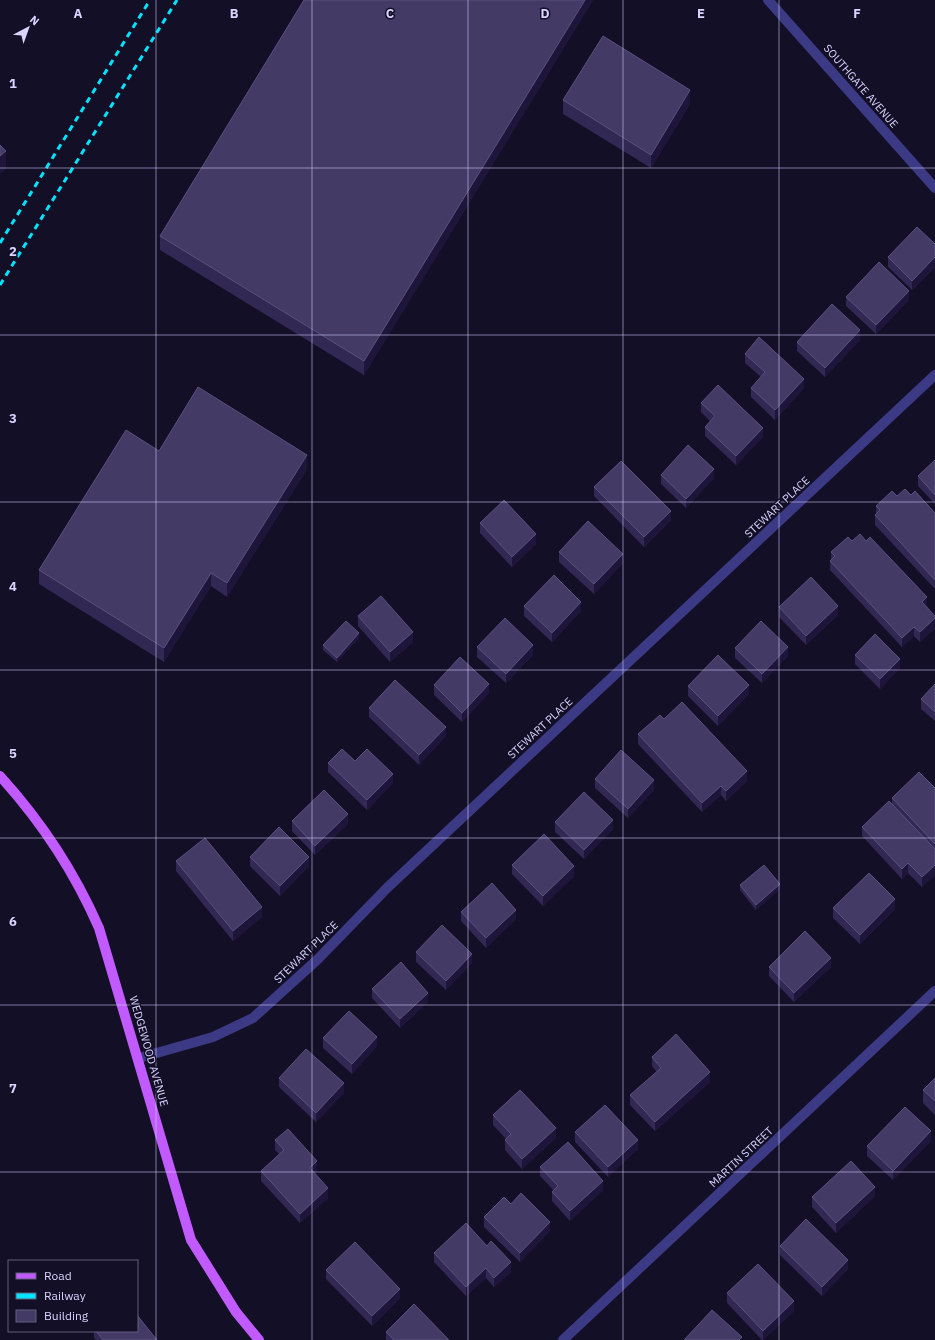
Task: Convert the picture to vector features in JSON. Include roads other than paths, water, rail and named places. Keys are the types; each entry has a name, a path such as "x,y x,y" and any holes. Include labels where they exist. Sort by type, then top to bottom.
{"main road":[{"name":"WEDGEWOOD AVENUE","path":"0,776 37,820 86,899 100,928 191,1240 236,1312 259,1340"}],"street":[{"name":"SOUTHGATE AVENUE","path":"768,0 935,188"},
{"name":"STEWART PLACE","path":"139,1058 213,1037 253,1018 317,960 387,888 935,375"},
{"name":"MARTIN STREET","path":"563,1340 935,991"}],"railway":[{"path":"0,243 150,0"},
{"path":"0,285 177,0"}]}
